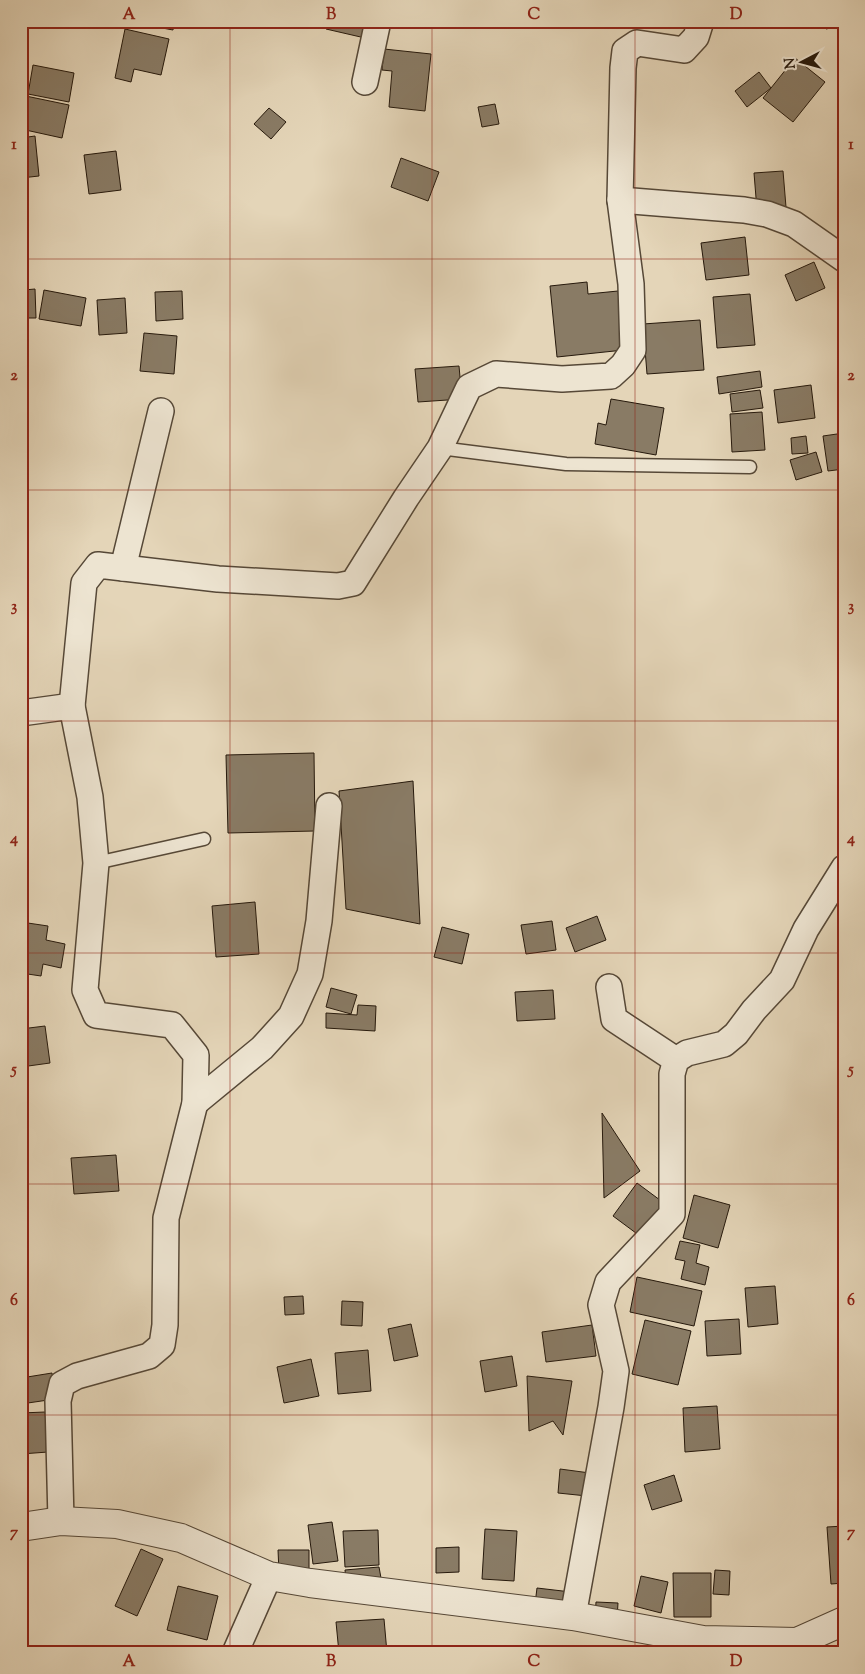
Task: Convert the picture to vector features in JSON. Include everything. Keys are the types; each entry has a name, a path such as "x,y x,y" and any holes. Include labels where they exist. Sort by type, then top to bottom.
{"street":[{"path":"365,82 378,21"},
{"path":"61,1522 58,1401 62,1384 77,1376 149,1356 162,1345 165,1325 166,1218 195,1104 196,1055 172,1026 96,1015 85,990 96,864 90,796 72,706 84,583 98,565 218,579 338,586 353,583 440,448 469,387 496,374 562,379 611,376 623,365 633,350 631,284 620,200 622,68 625,52 638,43 684,50 696,37 701,21"},
{"path":"620,200 744,210 767,214 794,224 844,259"},
{"path":"123,568 161,411"},
{"path":"21,714 72,706"},
{"path":"195,1104 262,1048 291,1016 310,974 319,921 329,806"},
{"path":"573,1616 616,1371 601,1305 608,1282 672,1214 672,1074 676,1060 687,1053 724,1044 736,1034 754,1010 782,980 806,928 844,868"},
{"path":"609,987 614,1019 676,1060"},
{"path":"21,1527 61,1522 117,1524 181,1538 269,1576 310,1584 573,1616 703,1640 797,1648 844,1621"},
{"path":"235,1653 269,1576"}],"lane":[{"path":"440,448 566,464 750,467"},
{"path":"96,864 204,839"}],"building":[{"path":"125,21 174,21 173,30"},
{"path":"328,21 370,21 365,38 326,29"},
{"path":"826,21 844,21 844,25 826,29"},
{"path":"125,29 169,39 161,75 134,69 131,82 115,78"},
{"path":"384,49 431,54 425,111 389,107 392,71 382,70"},
{"path":"795,58 825,82 793,122 763,98"},
{"path":"33,65 74,73 69,102 28,94"},
{"path":"759,72 771,88 747,107 735,91"},
{"path":"21,95 69,105 62,138 21,129"},
{"path":"495,104 499,124 482,127 478,107"},
{"path":"269,108 286,122 271,139 254,124"},
{"path":"35,136 39,176 21,178 21,138"},
{"path":"116,151 121,190 89,194 84,155"},
{"path":"401,158 439,172 428,201 391,187"},
{"path":"783,171 786,207 757,210 754,173"},
{"path":"745,237 749,275 706,280 701,243"},
{"path":"814,262 825,288 796,301 785,275"},
{"path":"587,282 588,294 618,291 624,350 557,357 550,286"},
{"path":"35,289 36,318 25,318 24,290"},
{"path":"44,290 86,298 81,326 39,319"},
{"path":"182,291 183,319 156,321 155,292"},
{"path":"750,294 755,345 717,348 713,297"},
{"path":"125,298 127,333 99,335 97,300"},
{"path":"700,320 704,370 647,374 643,324"},
{"path":"144,333 177,336 174,374 140,371"},
{"path":"459,366 462,399 418,402 415,369"},
{"path":"760,371 762,387 719,394 717,377"},
{"path":"811,385 815,418 778,423 774,390"},
{"path":"760,390 763,408 732,412 730,394"},
{"path":"611,399 664,408 656,455 595,444 598,423 606,425"},
{"path":"762,412 765,450 732,452 730,414"},
{"path":"844,433 844,469 828,471 823,436"},
{"path":"806,436 808,453 792,454 791,438"},
{"path":"816,452 822,472 796,480 790,460"},
{"path":"314,753 315,831 228,833 226,755"},
{"path":"413,781 420,924 346,909 339,791"},
{"path":"255,902 259,954 216,957 212,906"},
{"path":"597,916 606,940 575,952 566,928"},
{"path":"552,921 556,950 526,954 521,925"},
{"path":"21,922 48,926 46,940 65,944 61,968 43,964 41,976 21,973"},
{"path":"442,927 469,934 462,964 434,957"},
{"path":"331,988 357,995 351,1014 326,1007"},
{"path":"553,990 555,1019 517,1021 515,992"},
{"path":"358,1005 376,1006 375,1031 326,1028 326,1013 357,1015"},
{"path":"45,1026 50,1063 21,1067 21,1029"},
{"path":"602,1113 640,1171 604,1198"},
{"path":"116,1155 119,1191 74,1194 71,1158"},
{"path":"637,1183 668,1206 644,1239 613,1216"},
{"path":"694,1195 730,1205 718,1248 683,1238"},
{"path":"680,1241 700,1245 696,1263 709,1267 705,1285 681,1279 685,1261 675,1259"},
{"path":"637,1277 702,1291 694,1326 630,1312"},
{"path":"775,1286 778,1324 748,1327 745,1288"},
{"path":"303,1296 304,1314 285,1315 284,1297"},
{"path":"342,1301 363,1302 362,1326 341,1325"},
{"path":"739,1319 741,1354 707,1356 705,1321"},
{"path":"645,1320 691,1331 678,1385 632,1374"},
{"path":"411,1324 418,1356 394,1361 388,1329"},
{"path":"592,1325 596,1356 546,1362 542,1332"},
{"path":"368,1350 371,1391 338,1394 335,1353"},
{"path":"512,1356 517,1386 485,1392 480,1361"},
{"path":"311,1359 319,1396 284,1403 277,1367"},
{"path":"52,1373 55,1399 21,1404 21,1378"},
{"path":"527,1376 572,1381 563,1435 553,1421 529,1431"},
{"path":"717,1406 720,1449 685,1452 683,1408"},
{"path":"45,1412 48,1452 21,1454 21,1413"},
{"path":"560,1469 590,1473 587,1496 558,1493"},
{"path":"674,1475 682,1501 652,1510 644,1485"},
{"path":"332,1522 338,1561 313,1564 308,1525"},
{"path":"844,1526 844,1583 831,1584 827,1527"},
{"path":"485,1529 517,1531 514,1581 482,1579"},
{"path":"378,1530 379,1565 345,1567 343,1531"},
{"path":"459,1547 459,1572 436,1573 436,1548"},
{"path":"141,1549 163,1559 137,1616 115,1606"},
{"path":"278,1550 309,1550 309,1572 279,1572"},
{"path":"379,1567 381,1578 346,1581 345,1570"},
{"path":"715,1570 730,1571 729,1595 713,1594"},
{"path":"673,1573 711,1573 711,1617 674,1617"},
{"path":"641,1576 668,1582 661,1613 634,1606"},
{"path":"178,1586 218,1596 207,1640 167,1630"},
{"path":"537,1588 571,1592 569,1607 535,1604"},
{"path":"596,1602 618,1603 617,1619 595,1618"},
{"path":"384,1619 387,1653 339,1653 336,1622"}]}
